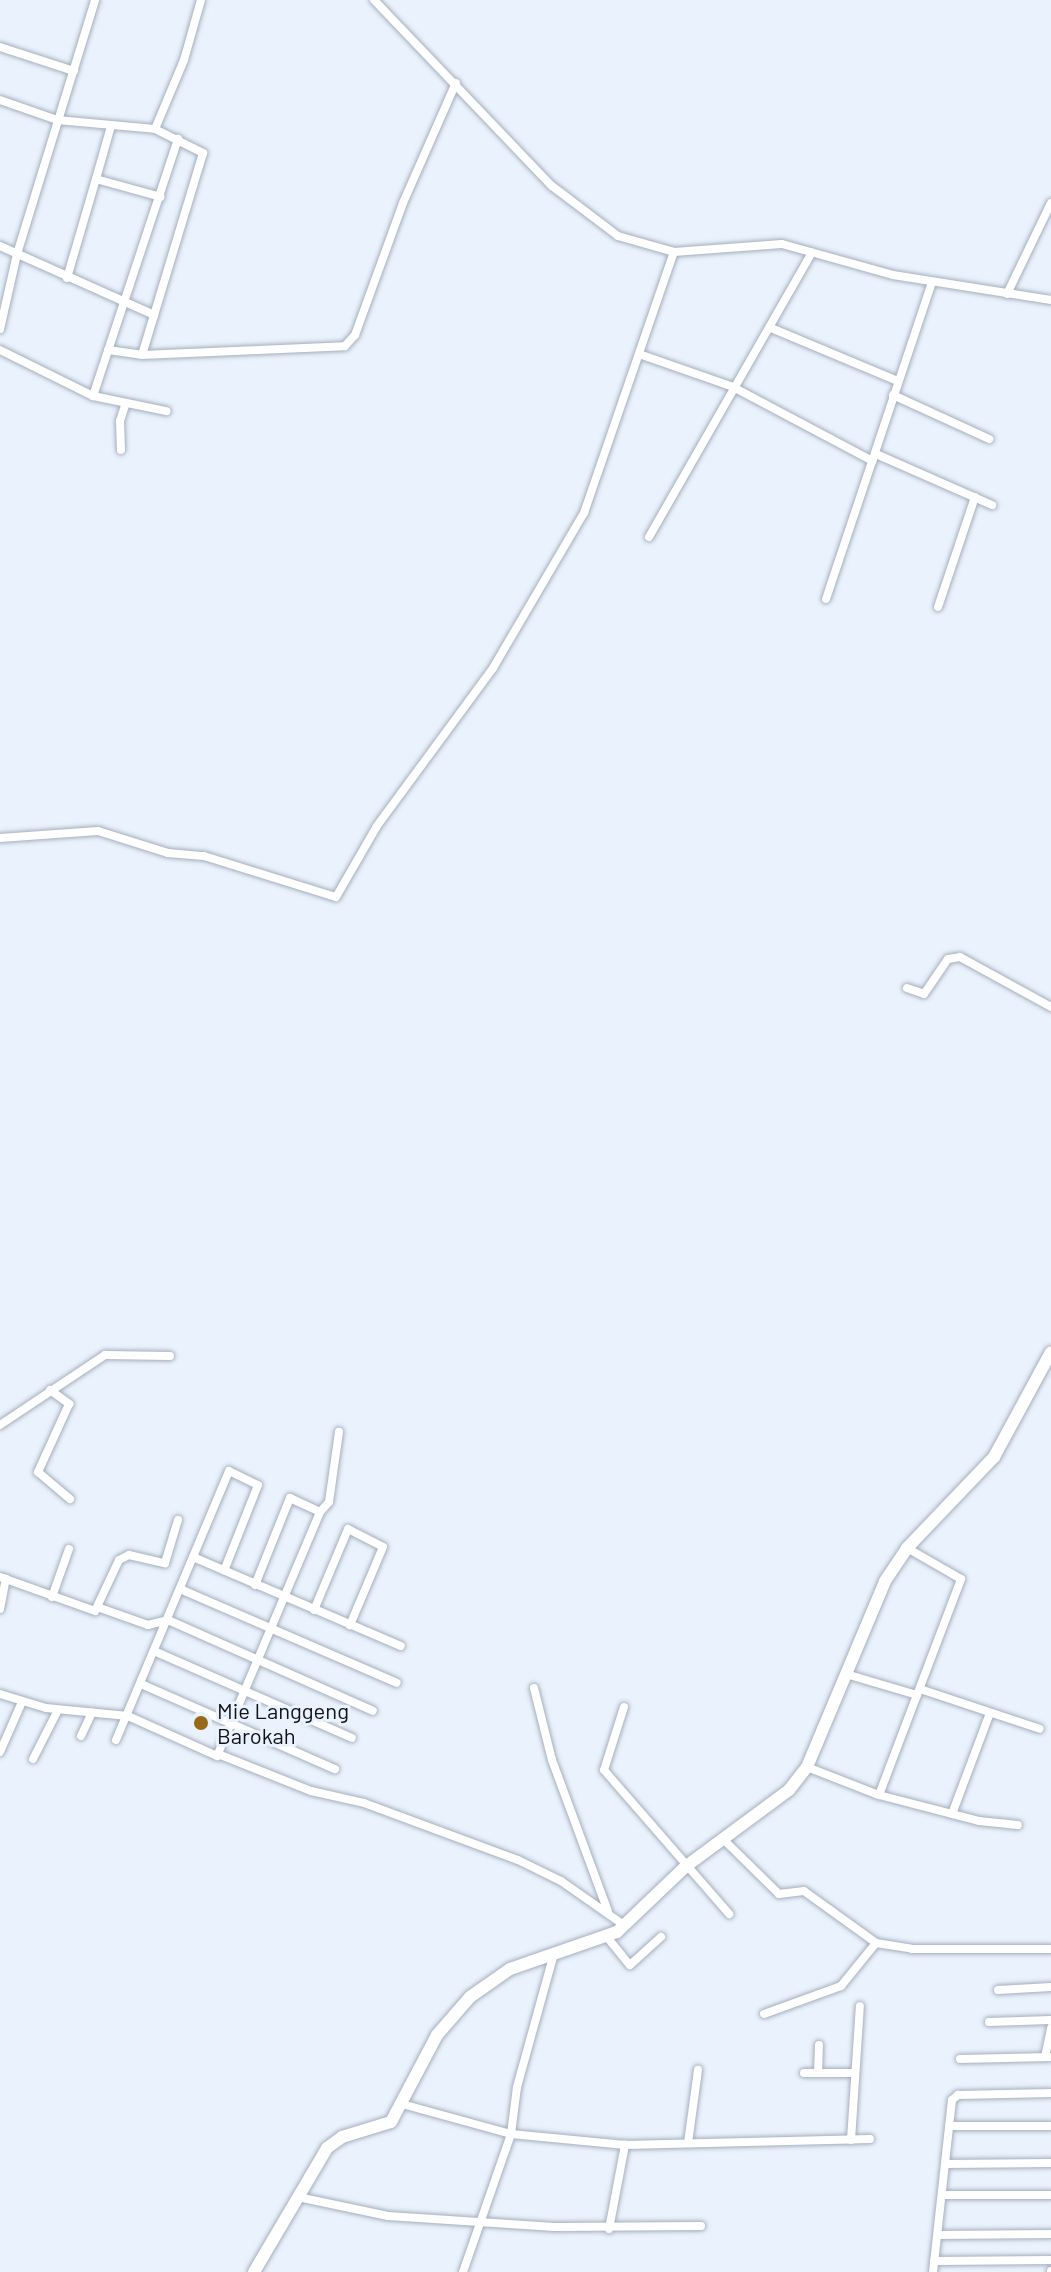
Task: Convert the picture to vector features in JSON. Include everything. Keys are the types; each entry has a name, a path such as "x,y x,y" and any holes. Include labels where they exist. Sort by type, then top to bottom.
{"main road":[{"path":"254,2272 334,2141 386,2125 402,2104 418,2066 460,2006 510,1969 607,1937 625,1926 685,1867 776,1802 807,1767 873,1605 907,1548 994,1457 1051,1352"}],"street":[{"path":"0,329 17,254 95,0"},
{"path":"155,129 184,60 201,0"},
{"path":"374,0 552,186 594,221 644,246 674,252 782,244 932,282 1051,300"},
{"path":"0,47 74,71"},
{"path":"108,350 142,355 345,346 355,335 403,203 456,83"},
{"path":"0,100 57,120 155,129 204,156 142,355"},
{"path":"67,278 111,126"},
{"path":"93,396 178,139"},
{"path":"96,179 161,197"},
{"path":"1007,294 1051,203"},
{"path":"0,246 154,315"},
{"path":"0,838 98,831 168,853 204,856 336,897 377,826 493,668 584,513 674,252"},
{"path":"649,537 812,252"},
{"path":"826,599 932,282"},
{"path":"771,328 898,381"},
{"path":"0,350 93,396 125,406 166,411"},
{"path":"639,354 733,387 875,457 992,505"},
{"path":"893,395 989,439"},
{"path":"121,450 120,421 125,406"},
{"path":"938,607 975,497"},
{"path":"907,988 924,994 948,959 960,957 1051,1007"},
{"path":"0,1425 105,1355 170,1356"},
{"path":"50,1390 69,1404 38,1475 70,1499"},
{"path":"218,1754 320,1512 329,1502 339,1432"},
{"path":"116,1740 229,1471 258,1485 224,1571"},
{"path":"255,1585 290,1498 320,1512"},
{"path":"100,1608 119,1560 129,1555 165,1563 178,1520"},
{"path":"314,1610 348,1529 383,1547 350,1625"},
{"path":"879,1795 961,1579 907,1548"},
{"path":"52,1597 69,1549"},
{"path":"193,1557 401,1646"},
{"path":"0,1609 3,1578 89,1610 100,1608 148,1625 168,1620 373,1711"},
{"path":"180,1589 397,1683"},
{"path":"154,1651 352,1738"},
{"path":"846,1674 919,1692 1040,1729"},
{"path":"141,1684 335,1769"},
{"path":"534,1688 552,1760 609,1912"},
{"path":"0,1694 58,1710 128,1716 311,1791 364,1803 518,1860 609,1912 625,1926"},
{"path":"0,1752 22,1702"},
{"path":"624,1707 604,1770 685,1867 729,1914"},
{"path":"33,1759 58,1710"},
{"path":"81,1736 92,1712"},
{"path":"952,1814 990,1713"},
{"path":"807,1767 879,1795 952,1814 1018,1825"},
{"path":"723,1839 779,1894 804,1891 876,1943 912,1949 1051,1949"},
{"path":"607,1937 630,1965 661,1937"},
{"path":"764,2014 841,1986 876,1943"},
{"path":"463,2272 477,2222 511,2134 517,2087 554,1954"},
{"path":"998,1990 1051,1987"},
{"path":"851,2140 852,2073 860,2006"},
{"path":"989,2022 1051,2020"},
{"path":"960,2059 1048,2057 1051,2028"},
{"path":"818,2073 819,2045"},
{"path":"688,2143 698,2070"},
{"path":"804,2073 852,2073"},
{"path":"933,2272 952,2100 958,2095 1051,2093"},
{"path":"402,2104 511,2134 625,2145 870,2139"},
{"path":"949,2126 1051,2126"},
{"path":"609,2229 625,2145"},
{"path":"945,2164 1051,2163"},
{"path":"942,2195 1051,2195"},
{"path":"298,2197 388,2216 609,2229 701,2226"},
{"path":"938,2235 1051,2234"},
{"path":"934,2261 1051,2260"}],"place":[{"name":"Mie Langgeng Barokah","path":"201,1723"}]}
